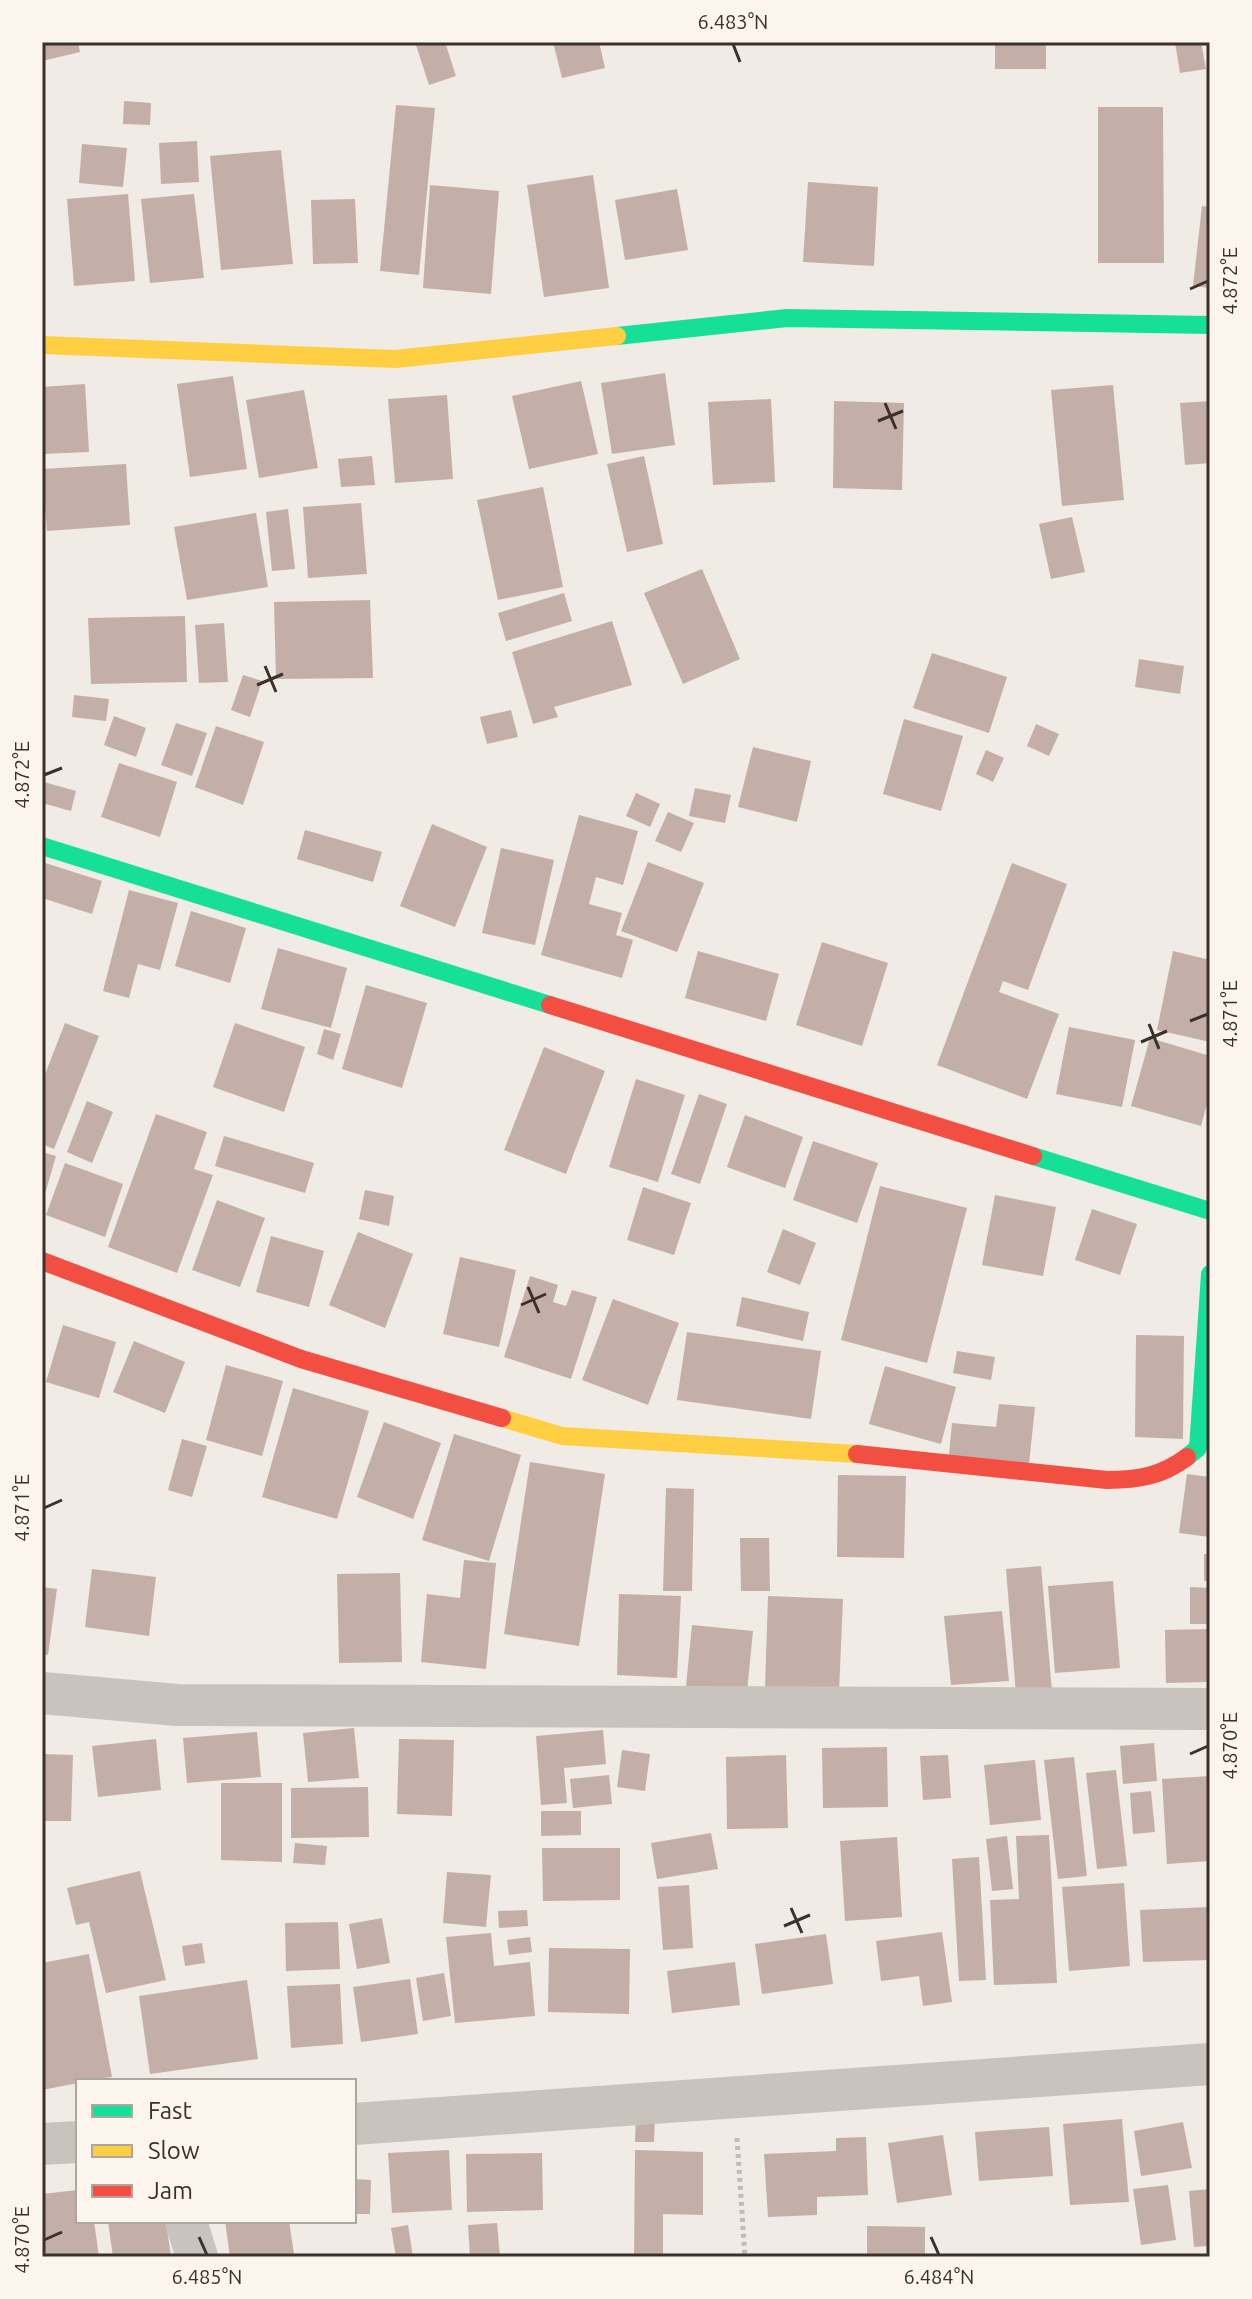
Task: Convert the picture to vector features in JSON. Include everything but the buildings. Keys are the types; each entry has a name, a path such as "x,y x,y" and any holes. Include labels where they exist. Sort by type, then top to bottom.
{"street":[{"path":"42,345 395,359 787,318 1210,325"},
{"path":"42,846 1210,1211"},
{"path":"42,1261 301,1359 562,1436 875,1455 1107,1480 1140,1480 1180,1464 1198,1448 1210,1274"},
{"path":"42,1693 177,1705 1210,1709"},
{"path":"356,2124 1210,2064"},
{"path":"42,2144 76,2142"},
{"path":"187,2223 197,2257"}],"path":[{"path":"734,2097 745,2257"}],"traffic: fast":[{"path":"617,336 787,318 1210,325"},
{"path":"42,846 550,1005"},
{"path":"1033,1156 1210,1211"},
{"path":"1187,1457 1198,1448 1210,1274"}],"traffic: slow":[{"path":"42,345 395,359 617,336"},
{"path":"502,1418 562,1436 857,1454"}],"traffic: jam":[{"path":"550,1005 1033,1156"},
{"path":"42,1261 301,1359 502,1418"},
{"path":"857,1454 1107,1480 1149,1476 1187,1457"}]}
